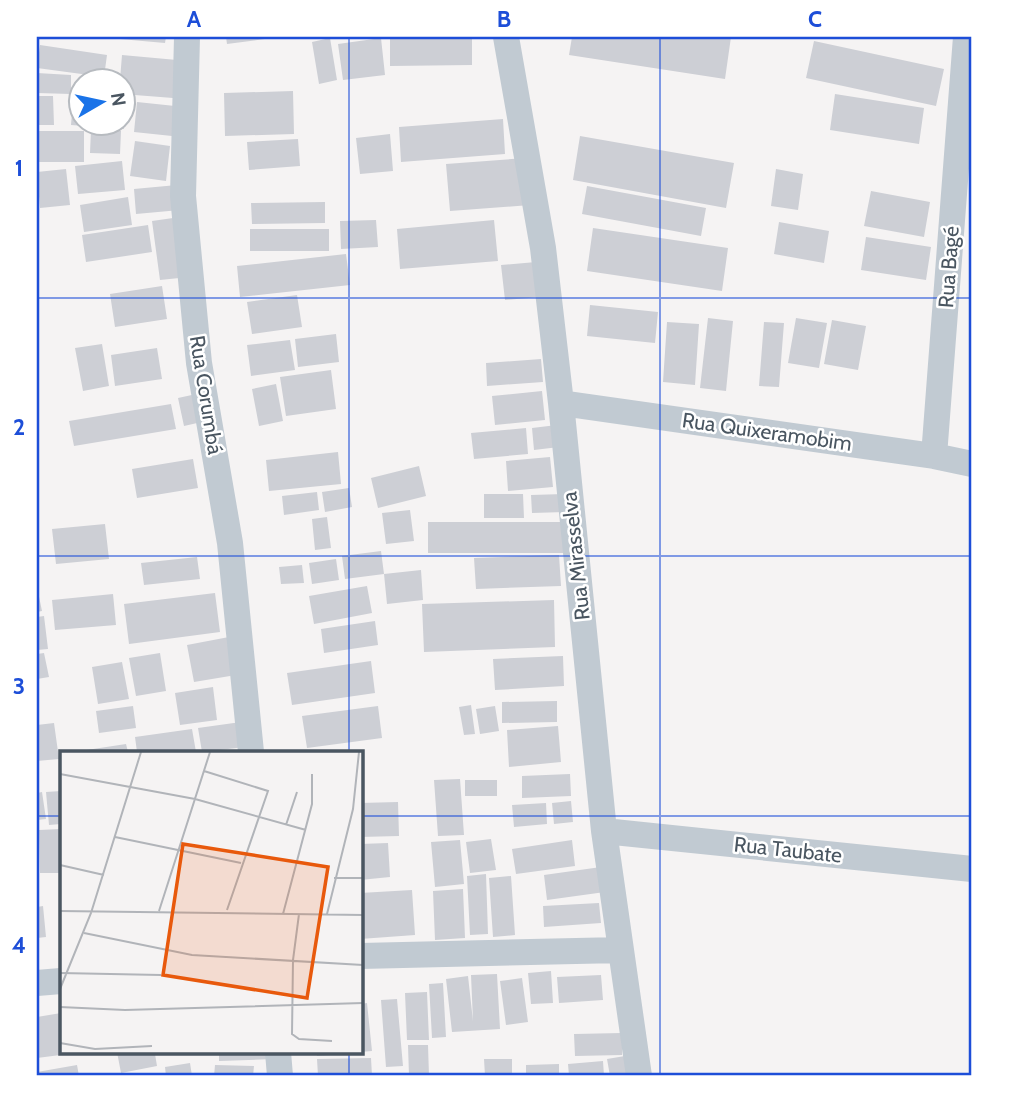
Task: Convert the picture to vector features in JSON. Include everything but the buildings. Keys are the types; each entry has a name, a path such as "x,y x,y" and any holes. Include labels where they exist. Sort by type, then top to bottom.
{"street":[{"name":"Rua Corumbá","path":"187,37 183,196 199,363 230,543 251,751"},
{"name":"Rua Mirasselva","path":"506,37 542,248 561,403 604,831 639,1076"},
{"name":"Rua Bagé","path":"934,456 966,37"},
{"name":"Rua Quixeramobim","path":"561,403 934,456 972,464"},
{"name":"Rua Taubate","path":"604,831 972,869"},
{"path":"362,956 621,950"},
{"path":"37,984 60,981"},
{"path":"278,1054 280,1076"}]}
